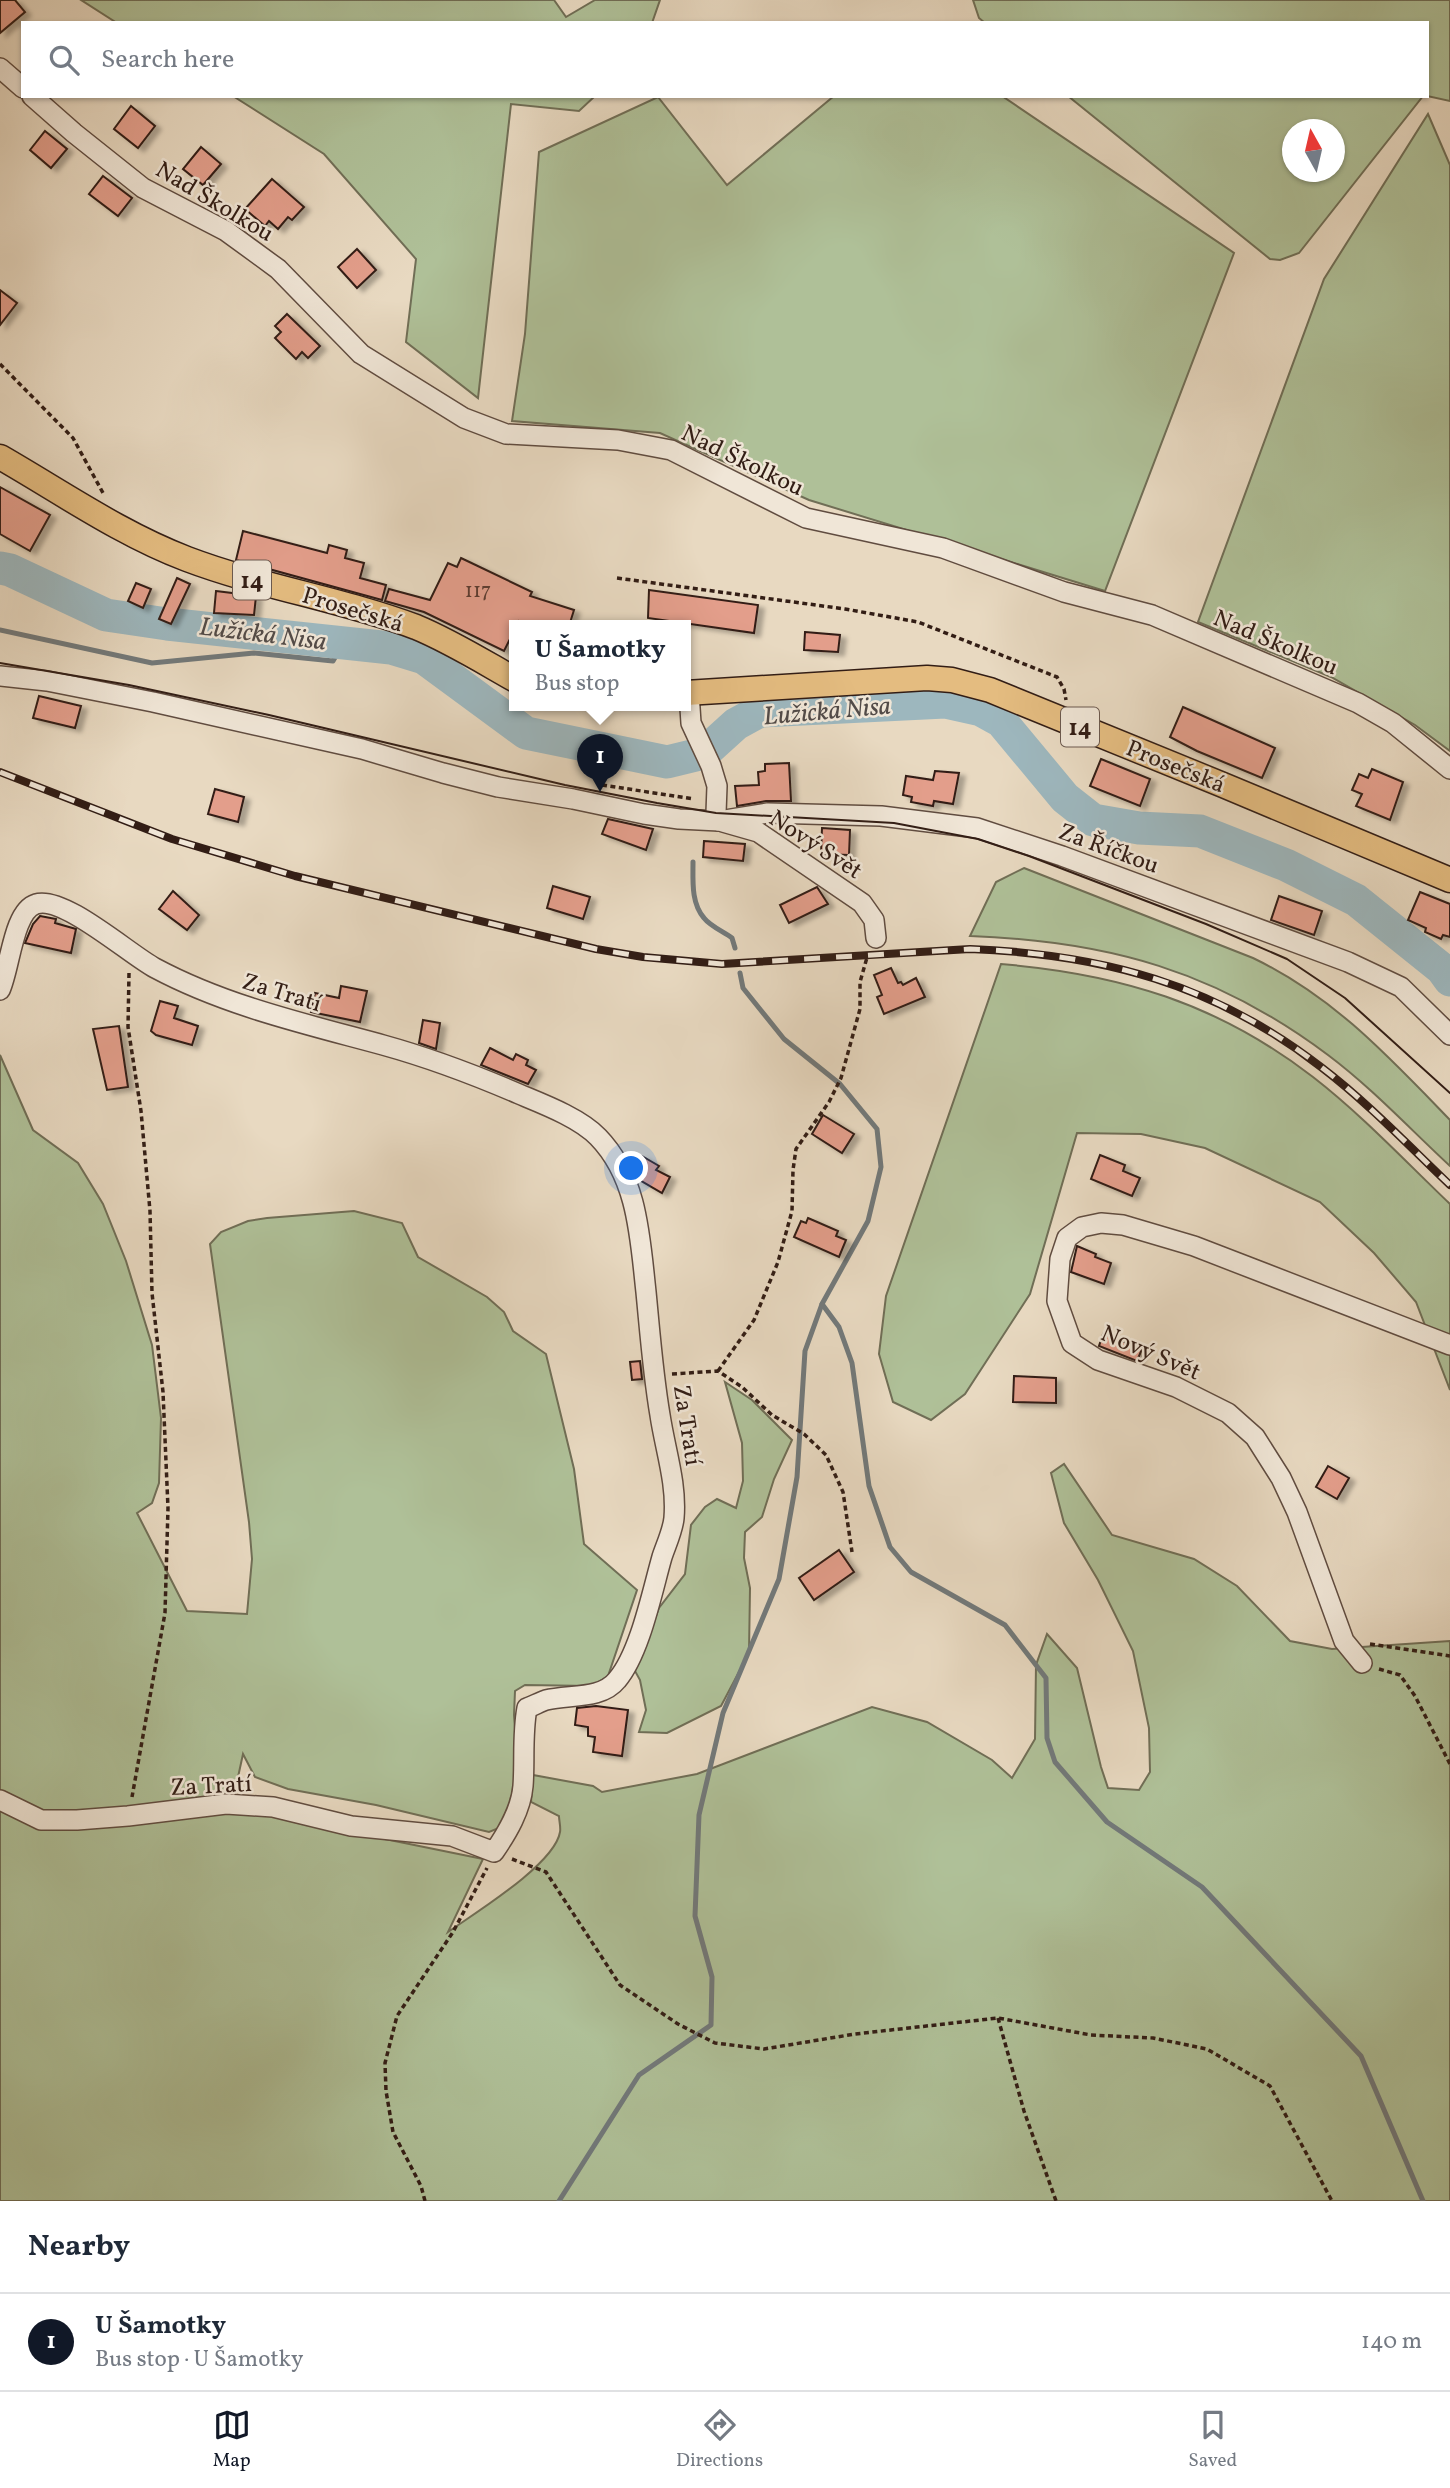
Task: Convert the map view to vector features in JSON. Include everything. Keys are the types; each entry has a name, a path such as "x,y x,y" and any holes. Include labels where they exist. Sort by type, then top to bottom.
{"main road":[{"name":"Prosečská","path":"0,457 154,545 224,572 417,628 509,676"},
{"name":"Prosečská","path":"691,693 927,678 952,680 990,691 1060,719 1450,880"}],"street":[{"path":"0,68 21,86"},
{"name":"Nad Školkou","path":"34,98 143,188 226,231 278,269 361,354 464,418 506,434 618,440 671,450 806,518 943,548 1064,592 1152,615 1358,703 1393,723 1450,769"},
{"path":"0,676 47,681 153,702 362,749 498,787 656,816 718,811 717,786 691,723 690,711"},
{"name":"Nový Svět","path":"718,811 758,832 862,903 874,920 876,938"},
{"name":"Za Říčkou","path":"718,811 881,816 977,828 1062,856 1348,962 1401,988 1450,1035"},
{"name":"Za Tratí","path":"0,990 6,978 24,911 36,903 50,903 75,914 156,969 215,996 464,1072 549,1107 594,1133 609,1149 617,1163 629,1189 639,1224 674,1519 630,1660 615,1683 588,1695 546,1700 527,1708 523,1728 523,1789 510,1828 495,1852 452,1836 351,1826 273,1807 226,1804 77,1821 41,1820 0,1800"},
{"name":"Nový Svět","path":"1362,1663 1344,1641 1297,1512 1281,1478 1255,1437 1228,1413 1176,1387 1098,1360 1072,1343 1057,1300 1060,1259 1067,1238 1082,1227 1101,1223 1124,1225 1194,1245 1450,1345"}],"path":[{"path":"0,364 73,438 103,492 113,522"},
{"path":"617,578 845,609 918,622 1057,677 1064,689 1066,701 1060,719"},
{"path":"597,786 606,785 670,797 718,811"},
{"path":"718,1371 754,1320 778,1262 792,1211 796,1149 829,1102 841,1078 860,1009 860,982 876,938"},
{"path":"128,1816 165,1613 168,1508 163,1392 152,1293 150,1212 141,1111 128,1027 129,953"},
{"path":"655,1374 718,1371 742,1387 772,1415 804,1434 826,1455 843,1492 852,1552"},
{"path":"1344,1641 1450,1656"},
{"path":"1362,1663 1400,1675 1415,1696 1450,1764"},
{"path":"425,2201 421,2186 393,2132 386,2091 385,2063 397,2016 453,1932 495,1852 546,1872 620,1985 678,2024 715,2043 764,2049 855,2034 998,2018 1091,2035 1153,2038 1207,2049 1270,2086 1332,2201"},
{"path":"998,2018 1024,2111 1056,2201"}],"green space":[{"path":"81,0 554,0 566,17 595,0 660,0 653,21 114,21"},
{"path":"973,0 1450,0 1450,101 1429,96 1429,21 983,21"},
{"path":"236,98 593,98 579,111 511,104 478,398 406,342 416,259 324,154"},
{"path":"659,98 727,185 832,98 1005,98 1234,253 1105,591 809,500 660,433 512,421 525,334 539,152"},
{"path":"1070,98 1421,98 1299,253 1280,260 1270,259"},
{"path":"1428,114 1450,165 1450,751 1415,725 1331,677 1198,622 1324,279"},
{"path":"1024,868 1253,958 1309,991 1382,1051 1450,1120 1450,1166 1328,1055 1286,1026 1244,1002 1159,966 1114,954 1020,939 970,936 996,882"},
{"path":"1001,964 1086,975 1166,996 1203,1011 1277,1051 1313,1077 1383,1139 1450,1204 1450,1390 1416,1302 1374,1253 1320,1202 1205,1148 1141,1134 1077,1133 1030,1294 965,1394 931,1420 893,1402 879,1354 886,1296"},
{"path":"0,1055 33,1130 78,1163 103,1204 126,1261 152,1345 161,1418 159,1483 152,1503 137,1513 187,1611 247,1614 252,1559 210,1244 221,1232 248,1221 354,1211 402,1223 418,1257 487,1297 504,1312 513,1331 546,1354 574,1469 584,1544 637,1590 608,1676 592,1686 525,1685 515,1691 518,1771 504,1826 489,1832 376,1805 288,1789 255,1777 243,1754 230,1814 257,1813 483,1859 448,1932 512,1887 555,1845 560,1832 559,1816 531,1802 533,1775 593,1786 602,1792 697,1774 872,1707 927,1722 992,1760 1012,1778 1035,1739 1036,1665 1047,1634 1077,1668 1108,1788 1139,1790 1150,1772 1149,1728 1133,1651 1098,1580 1064,1523 1051,1473 1064,1464 1112,1535 1194,1559 1237,1586 1290,1641 1332,1649 1450,1641 1450,2201 0,2201"},
{"path":"725,1382 752,1400 792,1440 774,1479 762,1517 745,1532 744,1558 750,1588 749,1653 721,1706 667,1733 639,1732 646,1710 640,1680 635,1671 659,1608 685,1574 691,1525 705,1507 717,1499 736,1508 743,1481 742,1443"}],"building":[{"path":"0,0 15,0 25,12 0,33"},
{"path":"131,106 155,126 138,148 114,129"},
{"path":"45,131 67,149 51,168 30,150"},
{"path":"201,147 221,164 203,185 183,169"},
{"path":"103,176 132,198 118,216 89,194"},
{"path":"272,179 304,207 292,220 288,217 278,229 269,221 265,226 245,209"},
{"path":"357,249 376,270 357,288 338,267"},
{"path":"0,290 17,303 0,325"},
{"path":"287,314 320,346 308,358 302,352 296,359 275,338 281,332 275,326"},
{"path":"0,487 50,515 30,551 0,534"},
{"path":"243,531 327,553 329,545 347,550 345,558 364,563 360,578 386,585 382,600 236,560"},
{"path":"461,558 532,592 530,596 574,610 571,620 509,620 509,641 504,651 424,612 385,601 389,589 430,600 448,563 457,567"},
{"path":"177,578 190,584 171,624 159,619"},
{"path":"136,583 151,589 143,608 128,601"},
{"path":"649,590 758,605 754,633 691,624 691,620 648,618"},
{"path":"216,591 256,596 254,615 214,613"},
{"path":"805,632 840,635 838,652 804,650"},
{"path":"39,696 81,706 75,728 33,718"},
{"path":"1183,707 1275,748 1262,778 1170,737"},
{"path":"1101,759 1150,779 1140,806 1090,786"},
{"path":"789,763 791,801 766,801 737,806 735,786 759,785 758,772 765,771 765,764"},
{"path":"1372,769 1403,782 1390,820 1356,806 1362,794 1352,790 1359,774 1368,778"},
{"path":"935,771 959,773 953,804 934,801 933,806 911,802 912,797 903,795 906,776 933,780"},
{"path":"215,789 244,797 238,822 208,814"},
{"path":"608,819 653,829 646,850 602,834"},
{"path":"822,828 850,830 849,855 821,854"},
{"path":"704,841 745,844 743,861 703,857"},
{"path":"553,886 590,897 583,919 547,908"},
{"path":"817,887 828,904 789,923 780,905"},
{"path":"173,891 199,915 187,930 159,909"},
{"path":"1420,892 1450,904 1450,937 1443,935 1441,939 1408,920"},
{"path":"1279,896 1322,911 1314,935 1271,920"},
{"path":"40,916 56,919 55,923 76,929 71,953 25,943 33,924"},
{"path":"891,968 898,983 903,985 916,978 925,997 884,1014 877,997 882,995 874,975"},
{"path":"341,986 367,991 360,1022 311,1012 315,993 339,998"},
{"path":"160,1001 178,1006 174,1018 198,1026 192,1045 156,1035 151,1031"},
{"path":"423,1020 440,1023 436,1049 419,1043"},
{"path":"119,1026 128,1087 107,1090 93,1029"},
{"path":"490,1048 513,1060 516,1054 528,1060 526,1065 536,1070 528,1084 481,1065"},
{"path":"823,1115 854,1134 842,1153 812,1134"},
{"path":"1100,1155 1125,1165 1123,1171 1140,1178 1132,1196 1091,1179"},
{"path":"642,1156 659,1166 656,1170 670,1177 662,1193 638,1179 635,1167"},
{"path":"808,1218 838,1231 836,1236 846,1240 839,1257 794,1237 801,1221 806,1223"},
{"path":"1077,1246 1111,1263 1104,1284 1071,1272"},
{"path":"1103,1334 1142,1349 1137,1361 1099,1346"},
{"path":"640,1361 642,1379 632,1380 630,1362"},
{"path":"1014,1376 1056,1378 1056,1403 1013,1402"},
{"path":"1328,1466 1349,1478 1337,1499 1316,1487"},
{"path":"839,1550 854,1572 814,1600 799,1578"},
{"path":"596,1706 628,1710 622,1756 593,1752 595,1737 588,1736 588,1727 575,1725 577,1708"}],"waterway":[{"name":"Lužická Nisa","path":"0,568 10,570 106,615 391,648 424,658 526,733 667,762 704,753 736,724 760,711 945,702 981,710 1001,721 1065,798 1093,820 1139,828 1200,831 1286,865 1356,900 1442,969 1450,980"},
{"path":"0,630 152,663 254,653 333,661 344,642"},
{"path":"693,862 697,906 710,924 732,938 735,948"},
{"path":"740,973 743,988 784,1039 840,1084 877,1129 881,1167 868,1221 822,1304 839,1327 852,1363 869,1486 890,1547 911,1572 1005,1625 1046,1678 1047,1738 1055,1762 1107,1822 1202,1887 1361,2056 1423,2201"},
{"path":"559,2201 639,2075 711,2025 712,1977 695,1916 699,1815 723,1713 779,1579 797,1477 805,1351 822,1304"}],"tram line":[{"path":"0,663 129,685 565,785 657,803 716,813 894,823 978,839 1206,924 1287,959 1345,998 1450,1093"}],"railway":[{"path":"0,772 172,839 295,876 596,949 643,957 722,964 970,949 1065,958 1155,979 1240,1014 1281,1038 1355,1095 1450,1185"}],"place":[{"name":"U Šamotky","path":"600,792"}]}
